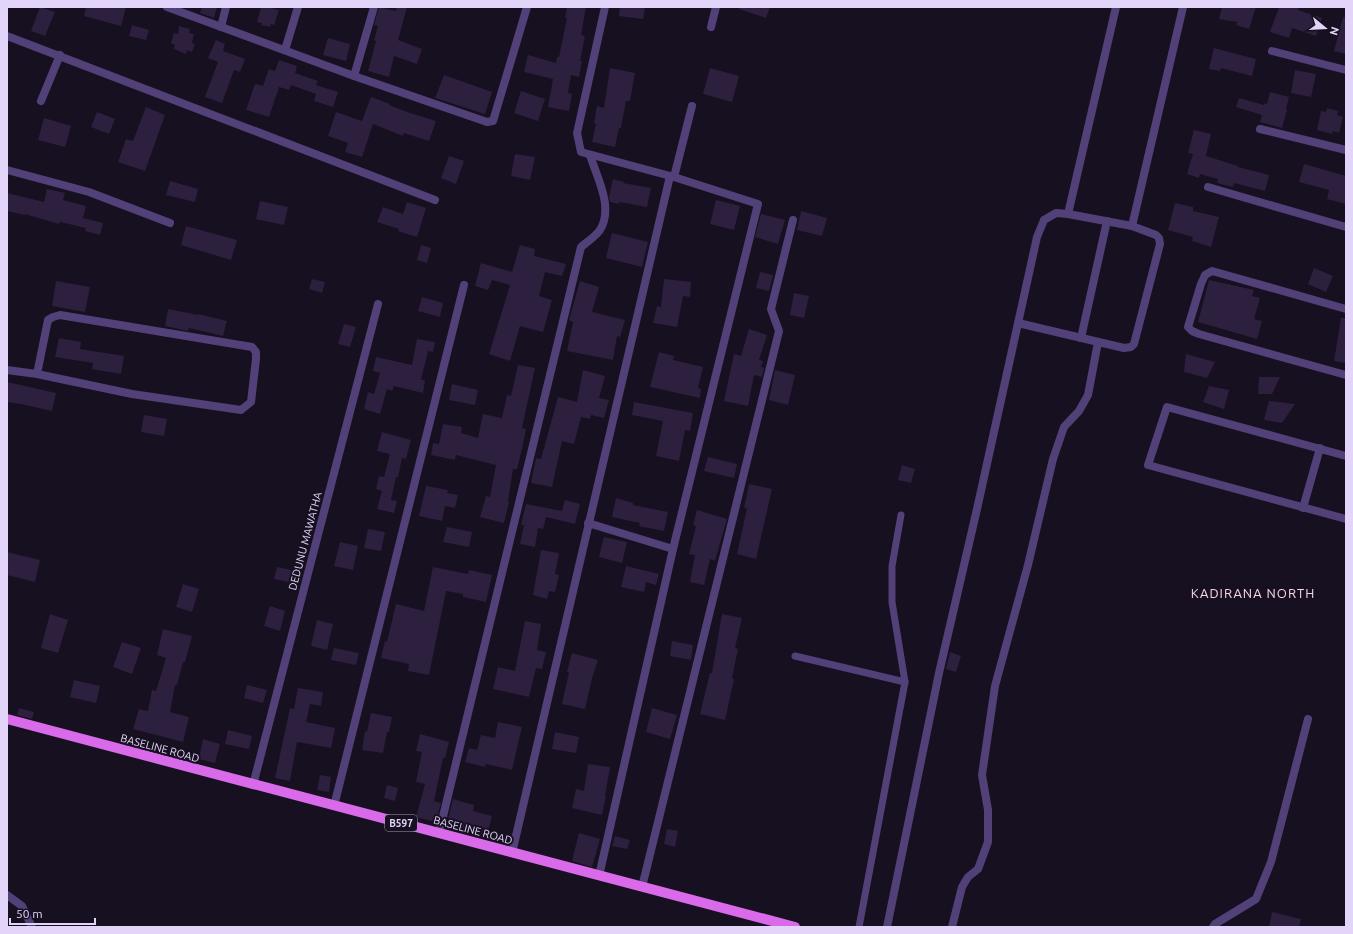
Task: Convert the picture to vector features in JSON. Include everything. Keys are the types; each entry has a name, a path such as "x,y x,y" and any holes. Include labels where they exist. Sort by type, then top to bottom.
{"main road":[{"name":"BASELINE ROAD","path":"7,720 795,927"}],"street":[{"path":"167,7 220,28 487,122 493,121 527,7"},
{"path":"220,28 226,7"},
{"path":"285,50 298,7"},
{"path":"354,76 374,7"},
{"path":"599,876 673,549 758,204 672,176 581,152 577,133 605,7"},
{"path":"711,27 716,7"},
{"path":"1068,214 1116,7"},
{"path":"1132,226 1183,7"},
{"path":"7,36 435,200"},
{"path":"1272,51 1346,70"},
{"path":"41,101 60,56"},
{"path":"512,853 588,523 672,176 692,106"},
{"path":"1260,129 1346,150"},
{"path":"439,833 581,247 599,230 606,215 604,192 590,155"},
{"path":"7,170 89,192 170,223"},
{"path":"1208,187 1346,228"},
{"path":"887,927 939,673 1037,237 1044,220 1056,214 1068,214 1132,226 1156,235 1159,238 1160,244 1136,341 1131,347 1124,348 1018,323"},
{"path":"642,887 778,331 771,310 793,220"},
{"path":"1081,338 1107,221"},
{"path":"1346,309 1212,271 1205,275 1201,284 1188,327 1192,331 1199,334 1346,375"},
{"path":"334,806 464,285"},
{"name":"DEDUNU MAWATHA","path":"253,784 378,304"},
{"path":"7,370 37,374 132,394 241,410 251,402 256,352 252,347 60,315 48,320 37,374"},
{"path":"952,927 962,886 968,877 978,869 988,842 988,810 982,775 996,686 1028,565 1053,459 1064,427 1079,411 1088,395 1098,342"},
{"path":"1346,456 1167,407 1148,465 1346,519"},
{"path":"1303,508 1320,448"},
{"path":"588,523 673,549"},
{"path":"1214,927 1215,924 1256,899 1271,862 1308,719"},
{"path":"7,896 22,906 32,927"}],"lane":[{"path":"859,927 905,682 892,602 892,566 901,515"},
{"path":"795,656 905,682"}],"building":[{"path":"40,7 55,12 45,36 31,31"},
{"path":"86,7 126,7 121,26 84,16"},
{"path":"202,7 217,7 214,18 200,13"},
{"path":"261,7 279,10 274,25 271,24 270,27 261,25 262,23 257,22"},
{"path":"379,7 396,11 397,7 407,7 398,40 422,49 417,64 394,56 389,77 368,71 376,41 374,40 378,26 374,25"},
{"path":"567,7 586,7 581,35 585,36 580,61 582,61 579,77 571,75 568,93 572,94 569,111 548,107 553,79 524,72 528,55 556,63 557,57 559,57 567,18 565,18"},
{"path":"620,7 645,7 643,19 619,16"},
{"path":"739,7 770,7 766,18 739,9"},
{"path":"1222,7 1256,7 1249,29 1236,25 1237,22 1219,19"},
{"path":"1279,7 1299,7 1298,10 1322,18 1316,36 1292,28 1289,38 1270,32"},
{"path":"1343,17 1346,17 1346,54 1334,51"},
{"path":"132,25 149,30 146,40 129,36"},
{"path":"179,26 190,29 189,33 194,34 192,43 195,44 192,52 187,50 186,54 174,49 175,45 171,43 174,33 178,34"},
{"path":"328,38 350,44 346,61 323,55"},
{"path":"216,40 225,44 223,51 245,59 240,72 234,70 222,103 205,97 218,62 208,58"},
{"path":"1214,48 1256,59 1252,76 1221,68 1220,71 1209,69"},
{"path":"279,60 297,66 295,73 318,81 316,85 338,92 333,107 314,101 316,94 291,85 289,90 279,87 269,117 246,110 255,84 263,86 269,69 275,71"},
{"path":"610,68 635,73 630,101 626,101 621,128 619,128 615,147 592,142 596,124 594,123 597,106 604,108"},
{"path":"710,68 739,76 732,102 703,94"},
{"path":"1295,70 1316,74 1311,97 1291,93"},
{"path":"444,75 492,92 485,114 435,98"},
{"path":"521,91 545,99 538,121 514,113"},
{"path":"1270,92 1289,97 1282,128 1260,122 1262,115 1236,107 1239,98 1264,105 1265,103 1267,104"},
{"path":"371,97 407,112 436,121 429,141 404,133 403,136 373,124 362,157 345,152 348,143 328,136 336,112 362,121"},
{"path":"146,107 165,115 145,171 118,162 126,139 133,141"},
{"path":"1327,108 1338,111 1337,115 1343,117 1339,133 1333,131 1332,134 1317,130 1321,111 1326,112"},
{"path":"97,112 115,119 109,134 91,127"},
{"path":"44,118 71,126 65,147 38,140"},
{"path":"1194,130 1211,134 1206,156 1238,167 1269,175 1265,191 1234,183 1233,187 1217,183 1218,179 1200,174 1199,178 1187,174 1193,154 1188,153"},
{"path":"515,154 535,157 530,180 511,176"},
{"path":"449,156 464,161 456,184 441,178"},
{"path":"1304,164 1346,176 1346,204 1327,199 1329,190 1299,182"},
{"path":"613,179 624,182 623,183 651,188 647,207 619,202 619,204 610,202 609,197"},
{"path":"170,181 198,189 195,202 166,195"},
{"path":"47,189 65,193 63,200 86,206 83,218 103,223 100,235 85,231 86,228 60,222 59,224 25,214 7,211 7,193 44,202"},
{"path":"716,200 740,206 734,230 710,224"},
{"path":"260,201 288,207 284,225 256,219"},
{"path":"407,202 426,208 417,237 377,222 383,207 403,214"},
{"path":"1175,203 1193,207 1193,211 1219,217 1211,247 1192,241 1193,237 1168,230"},
{"path":"801,211 827,218 822,236 797,230"},
{"path":"761,214 785,220 778,244 755,237"},
{"path":"186,226 237,240 231,260 181,245"},
{"path":"612,233 648,242 642,267 606,258"},
{"path":"421,245 431,248 427,263 417,260"},
{"path":"520,245 535,249 534,256 566,264 562,276 545,272 539,296 552,300 543,332 520,326 510,361 489,354 510,285 492,280 488,290 475,286 481,263 512,272"},
{"path":"1314,268 1333,276 1326,292 1308,284"},
{"path":"760,272 773,275 769,291 756,288"},
{"path":"312,279 325,282 322,293 309,289"},
{"path":"664,279 691,282 690,297 683,296 677,327 653,323 657,306 661,307"},
{"path":"1209,280 1254,290 1252,296 1260,298 1254,319 1262,321 1257,339 1198,322"},
{"path":"56,281 90,287 85,312 52,306"},
{"path":"580,281 599,287 592,312 625,320 620,337 617,336 613,360 567,351 573,322 569,320"},
{"path":"794,293 809,296 804,318 790,315"},
{"path":"422,297 443,303 440,317 418,311"},
{"path":"168,309 227,321 223,336 189,328 188,331 165,326"},
{"path":"1341,318 1346,318 1346,363 1334,361"},
{"path":"344,324 356,327 350,347 338,344"},
{"path":"749,329 767,335 759,360 763,361 761,367 764,368 762,377 754,375 748,406 724,401 734,354 741,356"},
{"path":"59,338 81,342 80,349 124,356 121,374 92,369 93,363 55,357"},
{"path":"417,339 435,342 433,352 428,351 421,380 425,380 423,393 394,386 392,391 387,389 380,414 364,409 368,392 374,394 380,373 373,371 376,357 412,365"},
{"path":"659,352 674,356 673,360 703,367 698,388 701,389 700,398 650,387"},
{"path":"1186,354 1215,362 1207,378 1184,372"},
{"path":"518,365 535,368 522,428 526,429 522,449 517,469 513,469 509,502 504,523 480,517 486,496 490,497 496,465 456,455 455,460 431,455 433,443 439,444 443,424 462,427 461,433 478,438 483,414 502,418 507,395 511,396"},
{"path":"583,370 605,376 599,398 609,400 604,418 591,415 590,419 581,417 574,444 562,441 552,487 531,483 536,458 541,459 558,397 577,402"},
{"path":"775,370 795,375 788,405 769,400"},
{"path":"1259,377 1280,377 1272,394 1258,394"},
{"path":"7,382 56,393 52,411 7,402"},
{"path":"452,384 478,390 475,405 449,400"},
{"path":"1209,386 1229,390 1224,409 1203,402"},
{"path":"1269,401 1295,404 1282,423 1264,420"},
{"path":"634,402 693,413 690,431 685,430 679,461 656,456 663,421 632,415"},
{"path":"144,415 167,419 164,436 141,432"},
{"path":"382,432 411,440 406,459 402,458 398,477 396,477 391,500 397,501 394,513 377,509 382,491 376,489 379,476 384,477 390,454 377,451"},
{"path":"708,457 737,464 734,478 704,471"},
{"path":"902,465 915,469 911,483 898,480"},
{"path":"749,484 772,489 756,559 737,554 747,508 744,508"},
{"path":"426,486 448,490 447,493 458,495 455,508 445,506 442,521 419,516"},
{"path":"616,498 633,503 633,505 668,512 664,531 639,526 640,523 612,517"},
{"path":"565,500 580,504 575,524 546,517 543,529 538,528 535,547 520,544 524,525 521,525 526,504 562,511"},
{"path":"697,510 727,519 715,561 710,559 704,585 690,582 695,555 689,554 696,526 693,525"},
{"path":"447,527 472,532 469,547 443,542"},
{"path":"368,529 385,532 381,551 364,548"},
{"path":"604,537 627,542 622,563 599,557"},
{"path":"340,542 358,546 353,570 334,566"},
{"path":"541,550 559,553 555,574 559,575 555,592 549,591 547,599 533,595"},
{"path":"7,552 40,560 35,582 7,575"},
{"path":"626,566 659,574 656,585 646,582 644,592 621,587"},
{"path":"277,567 296,571 293,583 274,579"},
{"path":"433,567 468,574 469,570 492,575 486,602 463,597 463,594 446,591 429,675 408,671 409,664 381,658 385,641 387,642 396,604 424,611"},
{"path":"183,584 199,589 192,612 176,607"},
{"path":"270,606 285,611 280,631 264,626"},
{"path":"50,614 68,620 58,653 41,648"},
{"path":"722,614 742,618 735,648 738,649 732,678 734,679 725,720 700,714 710,673 712,673"},
{"path":"317,620 333,624 327,650 311,646"},
{"path":"525,621 541,624 537,650 546,652 542,669 536,668 529,697 493,689 498,667 515,671"},
{"path":"163,629 192,636 185,662 183,662 177,685 175,685 170,712 189,717 183,742 133,729 139,709 148,711 152,690 156,691 166,658 157,655"},
{"path":"672,641 693,645 691,660 670,656"},
{"path":"122,642 141,648 132,674 113,667"},
{"path":"334,648 359,653 356,665 331,660"},
{"path":"950,652 961,656 956,672 946,669"},
{"path":"572,653 598,660 585,709 562,704 569,672 567,672"},
{"path":"74,680 100,686 96,703 70,697"},
{"path":"247,685 267,690 263,703 244,698"},
{"path":"298,688 323,692 321,706 310,704 306,722 335,728 331,748 297,742 290,781 275,778 290,708 294,709"},
{"path":"19,708 34,712 32,719 17,715"},
{"path":"652,708 677,715 670,739 646,732"},
{"path":"371,713 392,717 389,732 387,732 383,753 362,750 365,731 367,732"},
{"path":"498,722 522,727 512,770 486,764 485,767 465,762 469,748 477,750 481,735 495,738"},
{"path":"228,730 252,736 249,749 225,744"},
{"path":"555,732 579,737 576,753 552,749"},
{"path":"420,734 449,742 445,758 443,758 434,801 441,803 436,821 416,817 425,784 416,782 422,752 416,751"},
{"path":"203,739 220,744 215,763 199,759"},
{"path":"588,764 610,767 602,815 572,808 576,789 584,791"},
{"path":"320,775 331,777 329,792 317,790"},
{"path":"387,785 398,788 395,801 384,798"},
{"path":"453,799 474,805 473,811 492,816 486,839 472,835 473,831 447,824"},
{"path":"667,829 678,831 675,847 664,844"},
{"path":"579,833 600,839 592,867 572,861"},
{"path":"615,836 630,840 627,849 612,846"},
{"path":"1272,912 1301,919 1299,927 1269,927"}],"district":[{"name":"KADIRANA NORTH","path":"1253,593"}]}
